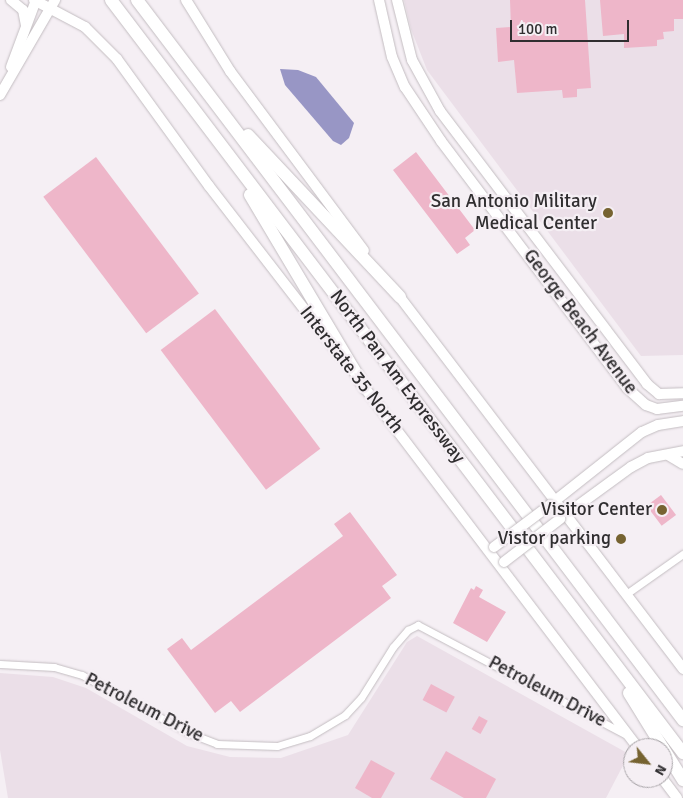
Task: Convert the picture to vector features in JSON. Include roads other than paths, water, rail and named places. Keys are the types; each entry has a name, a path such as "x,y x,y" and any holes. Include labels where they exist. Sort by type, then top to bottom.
{"highway":[{"name":"North Pan Am Expressway","path":"111,0 683,753"},
{"name":"North Pan Am Expressway","path":"138,0 683,720"},
{"path":"138,0 262,152 400,297"},
{"path":"215,137 365,388"},
{"path":"589,630 657,738"},
{"path":"673,764 683,780"}],"main road":[{"path":"11,0 23,10 26,26"},
{"path":"0,94 35,0"},
{"name":"Interstate 35 North","path":"35,0 53,4 85,27 117,59 209,186 491,550 629,736"},
{"path":"186,0 230,71 311,184 400,297 552,503 626,594 683,669"},
{"name":"George Beach Avenue","path":"379,0 392,57 405,87 441,141 632,392 646,405 657,409 683,406"},
{"name":"George Beach Avenue","path":"397,0 412,60 446,119 647,384 660,394 683,393"},
{"path":"0,94 53,4"},
{"path":"491,550 642,432 666,424 683,424"},
{"path":"668,454 683,443"},
{"path":"502,565 631,467 668,454 683,451"},
{"path":"668,454 683,458"},
{"path":"668,454 683,464"}],"street":[{"path":"626,594 683,554"},
{"name":"Petroleum Drive","path":"0,664 39,665 75,673 189,733 217,744 277,746 310,736 345,715 361,698 393,647 408,630 418,625 629,736"}],"water":[{"path":"280,69 298,70 316,77 354,123 349,138 341,145 333,141 285,85"}],"place":[{"name":"San Antonio Military Medical Center","path":"608,213"},
{"name":"Visitor Center","path":"662,510"},
{"name":"Vistor parking","path":"621,539"}]}
